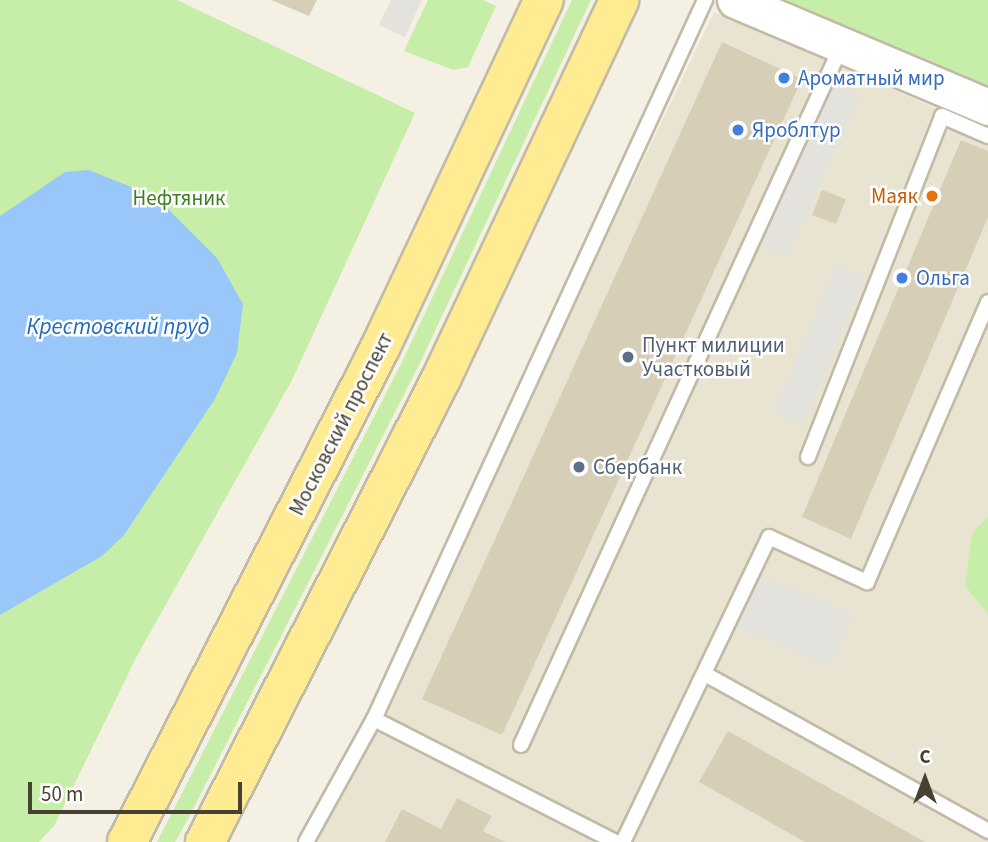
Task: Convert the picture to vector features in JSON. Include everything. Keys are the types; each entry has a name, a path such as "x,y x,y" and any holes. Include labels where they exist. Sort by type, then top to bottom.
{"main road":[{"name":"Московский проспект","path":"127,842 380,348 544,0"},
{"path":"205,842 441,379 619,0"}],"street":[{"path":"735,0 988,107"}],"lane":[{"path":"306,842 374,719 705,0"},
{"path":"521,745 842,45"},
{"path":"808,457 942,116 988,136"},
{"path":"623,842 769,537 867,582 988,302"},
{"path":"705,674 988,831"},
{"path":"374,719 615,842"}],"shaded area":[{"path":"391,0 422,0 405,37 379,25"},
{"path":"714,12 988,131 988,842 318,842"},
{"path":"829,81 860,96 787,257 756,243"},
{"path":"837,264 865,277 802,425 773,412"},
{"path":"757,573 854,615 831,667 734,625"}],"green space":[{"name":"Нефтяник","path":"0,0 177,0 415,113 292,380 137,656 54,826 39,842 0,842"},
{"path":"428,0 483,0 496,6 468,67 453,70 404,51"},
{"path":"572,0 591,0 418,367 189,817 175,842 157,842 403,360"},
{"path":"770,0 988,0 988,90"},
{"path":"988,516 988,614 965,586 972,534"}],"water":[{"name":"Крестовский пруд","path":"89,170 156,197 217,258 243,304 237,353 215,399 124,535 102,556 0,615 0,216 65,172"}],"building":[{"path":"271,0 317,0 309,16"},
{"path":"722,42 802,79 502,735 422,699"},
{"path":"961,140 988,151 988,217 851,539 802,517"},
{"path":"822,190 846,199 836,224 812,215"},
{"path":"728,731 925,842 805,842 699,782"},
{"path":"457,798 492,816 483,831 505,842 385,842 402,809 441,829"}],"place":[{"name":"Ароматный мир","path":"784,78"},
{"name":"Яроблтур","path":"738,130"},
{"name":"Маяк","path":"932,196"},
{"name":"Ольга","path":"902,278"},
{"name":"Пункт милиции Участковый","path":"628,357"},
{"name":"Сбербанк","path":"579,467"}]}
